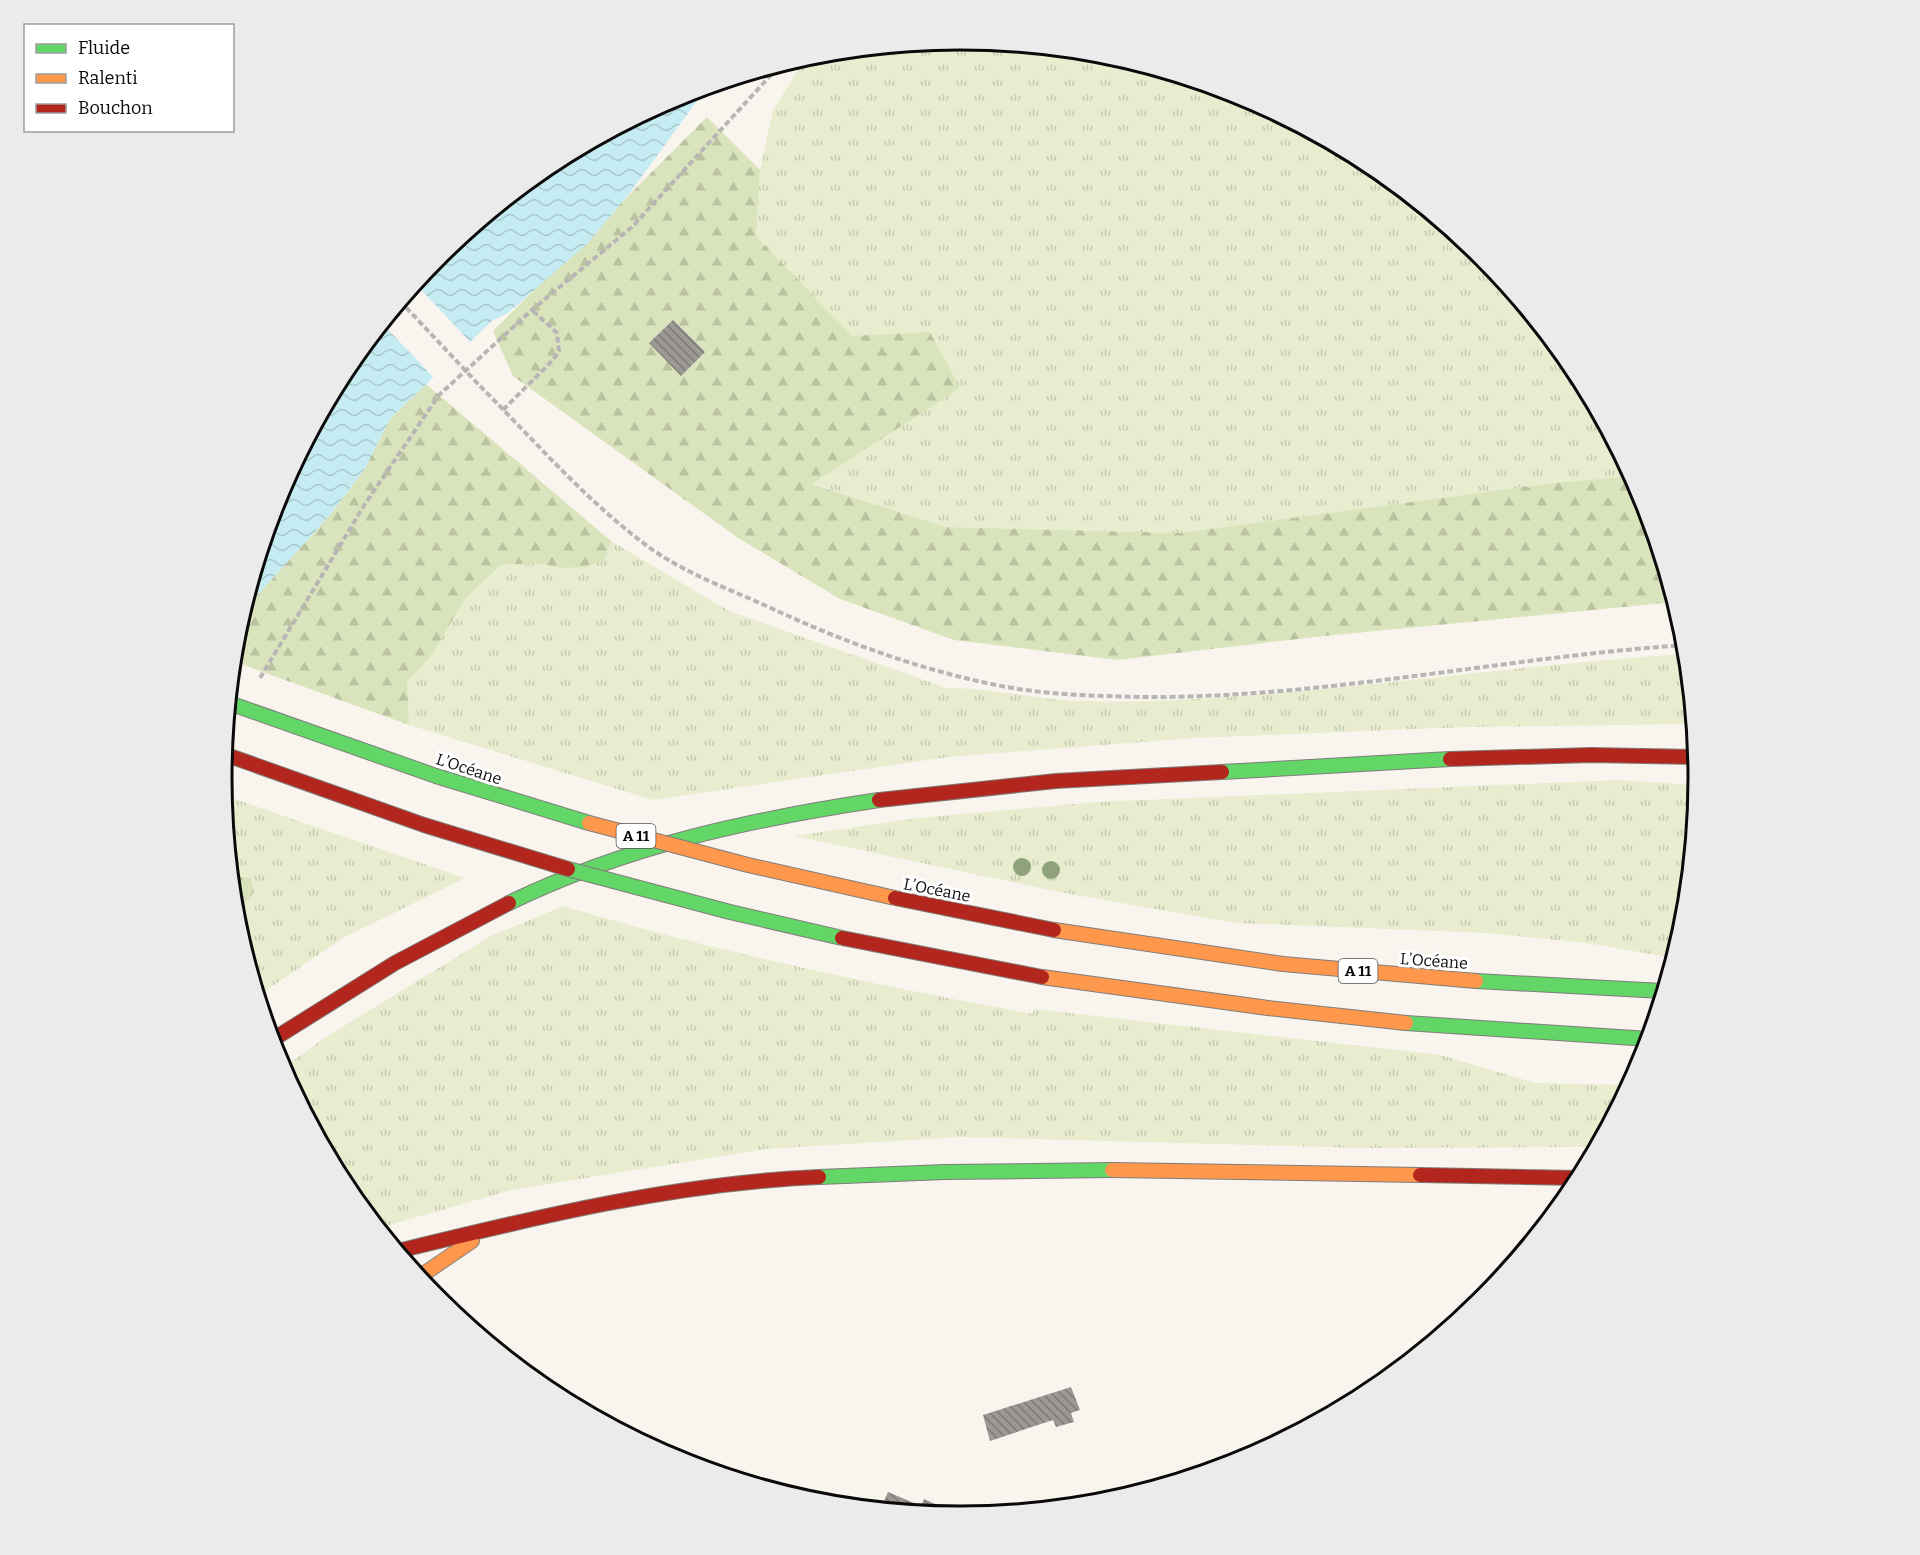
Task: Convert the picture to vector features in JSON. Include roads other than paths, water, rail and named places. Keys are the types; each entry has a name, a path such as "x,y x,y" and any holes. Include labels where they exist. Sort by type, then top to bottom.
{"highway":[{"name":"L’Océane","path":"236,706 359,751 510,800 648,839 818,882 1054,930 1283,964 1399,976 1656,991"},
{"path":"279,1035 413,950 514,901 614,858 738,825 830,805 937,791 1202,773 1590,756 1687,757"},
{"path":"233,757 379,810 541,861 823,934 1042,977 1326,1017 1478,1031 1639,1039"},
{"path":"406,1249 484,1232 551,1213 653,1195 801,1178 945,1172 1160,1170 1568,1178"},
{"path":"426,1272 484,1232"}],"water":[{"path":"699,98 629,194 588,243 508,313 493,320 390,419 364,470 330,515 255,598 287,499 307,456 355,373 382,334 413,297 480,230 556,172 638,125"}]}
